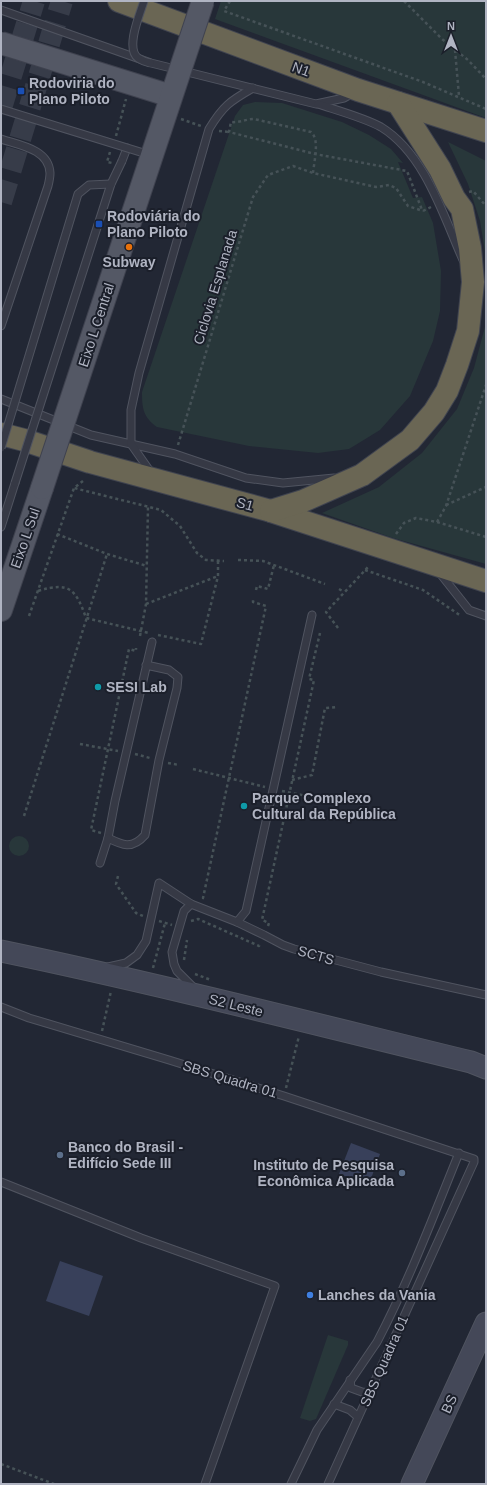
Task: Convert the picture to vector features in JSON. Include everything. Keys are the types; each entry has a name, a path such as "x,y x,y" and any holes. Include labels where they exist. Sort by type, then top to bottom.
{"highway":[{"name":"N1","path":"118,1 358,90 486,131"},
{"path":"271,511 303,502 362,475 410,440 434,412 447,391 468,330 473,282 470,248 462,209 454,198 440,169 398,103"},
{"name":"S1","path":"1,434 90,462 271,511 486,581"}],"main road":[{"name":"Eixo L Central","path":"42,488 202,1"},
{"path":"1,43 171,96"},
{"name":"Eixo L Sul","path":"2,601 42,488"},
{"name":"S2 Leste","path":"1,951 92,970 207,991 481,1064"},
{"name":"BS","path":"412,1484 484,1331"}],"lane":[{"path":"144,1 132,42 133,51 138,58 179,71"},
{"path":"1,10 151,63 316,104 380,127 396,140 418,164 428,179 473,282"},
{"path":"156,480 131,444 132,410 138,373 209,129 218,114 228,103 253,88"},
{"path":"316,104 344,98 358,90"},
{"path":"1,110 152,156"},
{"path":"1,139 34,150 43,156 48,163 50,174 48,186 1,326"},
{"path":"1,527 111,184 127,148"},
{"path":"1,448 78,194 89,185 111,184"},
{"path":"1,399 91,435 175,454 246,478 283,483 362,475"},
{"path":"431,563 469,610 486,616"},
{"path":"237,922 246,911 312,615"},
{"path":"100,863 108,838 115,801 152,642"},
{"path":"108,838 121,844 130,845 139,842 145,836 160,760 177,688 178,677 169,670 146,665"},
{"name":"SCTS","path":"92,970 126,963 137,956 146,941 159,883 191,904 237,922 283,945 312,955 486,995"},
{"path":"191,904 184,911 172,952 174,964 180,975 207,991"},
{"name":"SBS Quadra 01","path":"1,1008 29,1018 277,1094 459,1153 473,1159 474,1162 328,1484"},
{"name":"SBS Quadra 01","path":"291,1484 317,1430 377,1342 385,1327 406,1282 459,1153"},
{"path":"1,1182 141,1238 275,1286 205,1484"},
{"path":"350,1380 351,1388 369,1393"},
{"path":"334,1404 350,1410 358,1417"}],"path":[{"path":"230,1 224,11 423,82 485,108"},
{"path":"404,1 442,39 468,60 486,79"},
{"path":"454,49 459,97"},
{"path":"313,173 315,154 316,139 314,134 311,132 254,119 248,119 237,123 231,122 229,132 315,154"},
{"name":"Ciclovia Esplanada","path":"175,454 254,197 268,175 293,166 313,173 376,187 389,186 396,188 408,206 422,211 407,171 315,154"},
{"path":"468,192 473,191 486,206"},
{"path":"437,522 446,506 486,385"},
{"path":"29,616 74,488 83,481"},
{"path":"446,506 486,487"},
{"path":"74,488 161,510 180,526 198,553 206,560 224,561"},
{"path":"140,636 146,604 148,507"},
{"path":"382,548 393,538 404,523 416,518 437,522 486,537"},
{"path":"57,534 107,554 147,566"},
{"path":"24,816 107,554"},
{"path":"238,560 263,562 274,565 325,584"},
{"path":"86,618 201,644 218,576 218,561"},
{"path":"256,590 257,586 268,589 274,565"},
{"path":"338,628 326,612 369,566"},
{"path":"365,570 423,590 463,618"},
{"path":"146,604 218,576"},
{"path":"38,591 49,588 67,588 74,592 79,599 86,618"},
{"path":"339,589 344,592"},
{"path":"208,900 203,898 266,606 253,602 253,599"},
{"path":"267,929 269,923 262,920 314,680 310,679 320,633"},
{"path":"102,833 91,830 129,649 136,651 136,648"},
{"path":"292,780 312,775 325,708 338,707"},
{"path":"80,744 121,751"},
{"path":"130,753 154,759"},
{"path":"164,761 179,765"},
{"path":"193,769 267,787"},
{"path":"280,790 317,798"},
{"path":"118,876 116,884 136,913 146,917"},
{"path":"190,925 192,920 198,919 259,946 261,941"},
{"path":"155,920 174,926"},
{"path":"152,970 165,923"},
{"path":"184,962 188,936"},
{"path":"189,972 213,980 207,991"},
{"path":"101,1031 111,991"},
{"path":"289,1078 300,1034"},
{"path":"1,1464 54,1484"}],"shaded area":[{"path":"221,1 486,1 486,118 215,19"},
{"path":"255,102 282,103 342,122 369,135 391,149 403,163 398,162 413,198 422,197 433,223 441,271 440,311 433,341 410,396 380,430 349,449 318,453 249,446 157,427 149,420 144,412 142,392 235,116 243,105"},
{"path":"448,142 486,161 486,258 480,221 468,184"},
{"path":"486,323 486,564 393,538 322,513 379,487 422,453 457,409 474,368"},
{"path":"15,836 23,836 29,842 29,850 23,856 15,856 9,850 9,842"},
{"path":"328,1335 348,1341 348,1345 316,1419 310,1421 300,1418"}],"water":[{"path":"351,1143 380,1154 369,1184 339,1174"},
{"path":"60,1261 103,1276 89,1316 46,1301"}],"tunnel":[{"path":"1,108 34,1"},
{"path":"1,202 62,1"}],"place":[{"name":"Rodoviria do Plano Piloto","path":"21,91"},
{"name":"Rodoviária do Plano Piloto","path":"99,224"},
{"name":"Subway","path":"129,247"},
{"name":"SESI Lab","path":"98,687"},
{"name":"Parque Complexo Cultural da República","path":"244,806"},
{"name":"Banco do Brasil - Edifício Sede III","path":"60,1155"},
{"name":"Instituto de Pesquisa Econômica Aplicada","path":"402,1173"},
{"name":"Lanches da Vania","path":"310,1295"}]}
